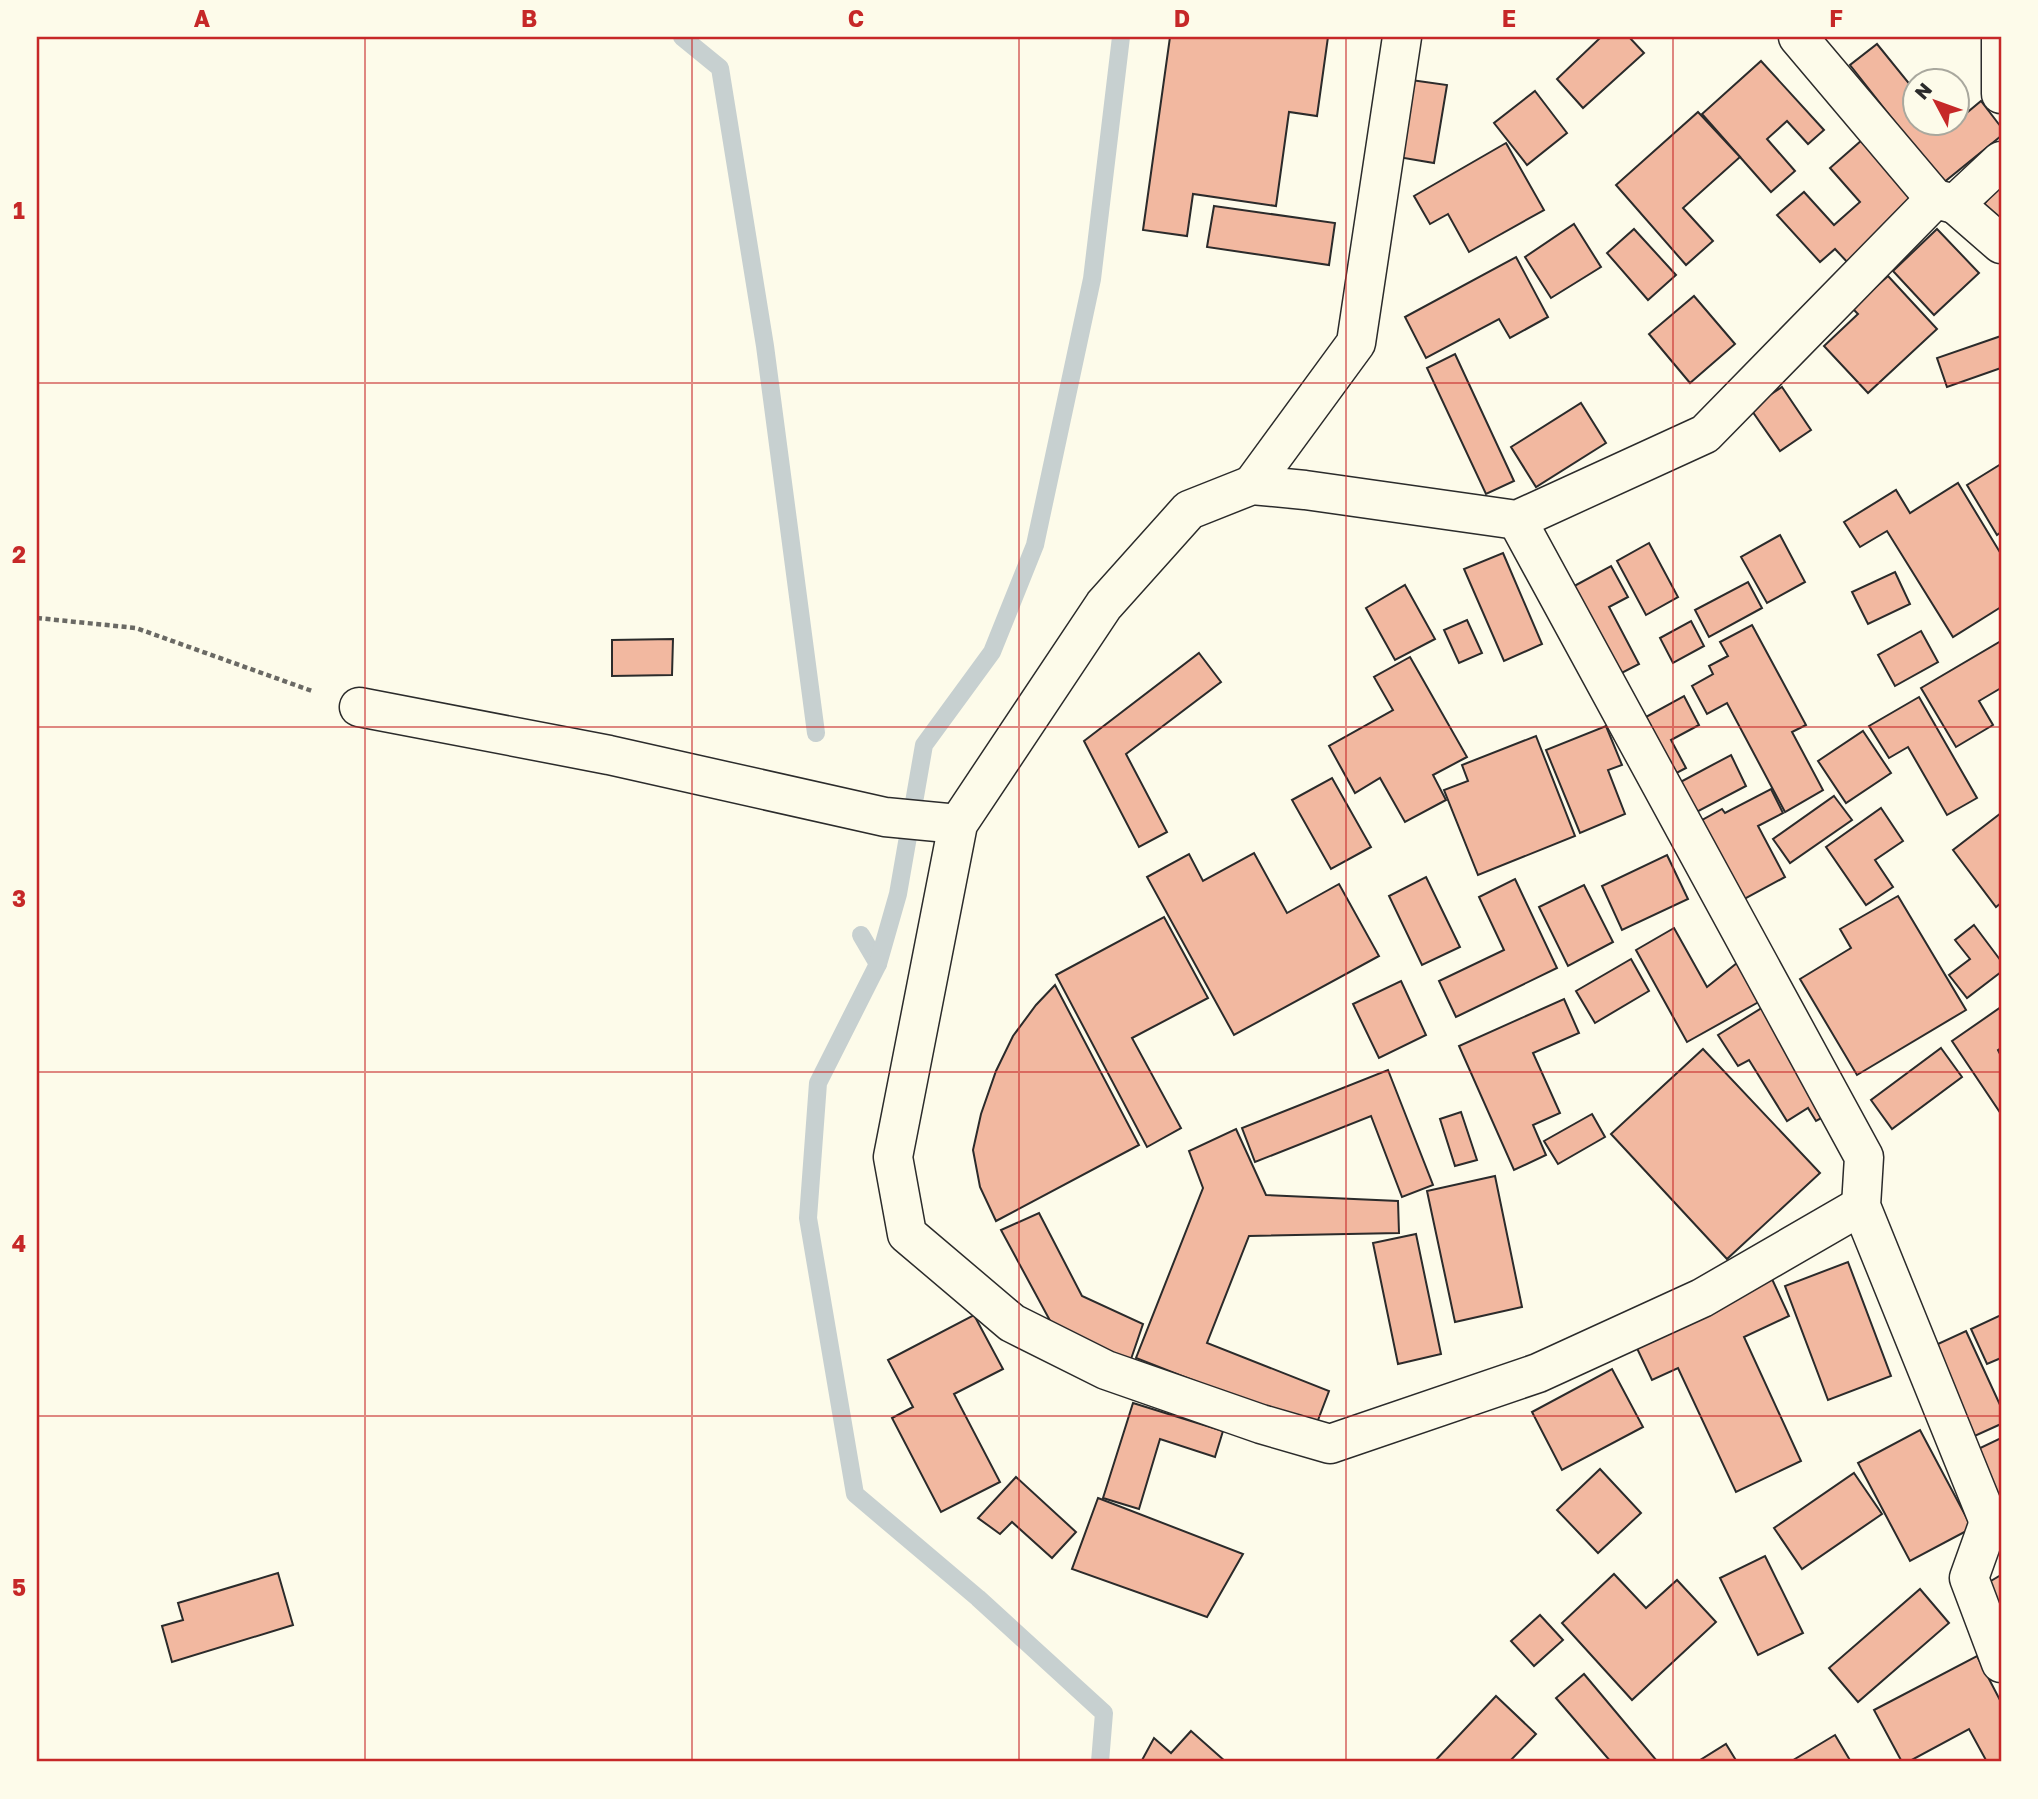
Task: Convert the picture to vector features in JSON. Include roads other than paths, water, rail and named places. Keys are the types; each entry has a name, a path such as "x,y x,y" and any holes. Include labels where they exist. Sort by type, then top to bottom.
{"street":[{"path":"1252,485 1356,343 1402,37"},
{"path":"1798,37 1945,202 2001,244"},
{"path":"2000,37 2001,94"},
{"path":"1861,1206 1702,1298 1538,1373 1330,1444 1261,1424 1106,1370 1012,1323 907,1234 893,1157 943,823 1104,604 1189,510 1252,485 1517,520 1705,434 1945,202 2001,161"},
{"path":"1517,520 1864,1157 1861,1206 1995,1520 1969,1578 2001,1662"},
{"path":"359,707 609,755 885,817 943,823"}],"waterway":[{"path":"682,37 720,68 765,346 816,733"},
{"path":"1100,1762 1104,1713 978,1598 855,1494 808,1218 818,1083 878,964 898,894 924,745 992,652 1035,545 1092,279 1121,37"},
{"path":"861,935 878,964"}]}
